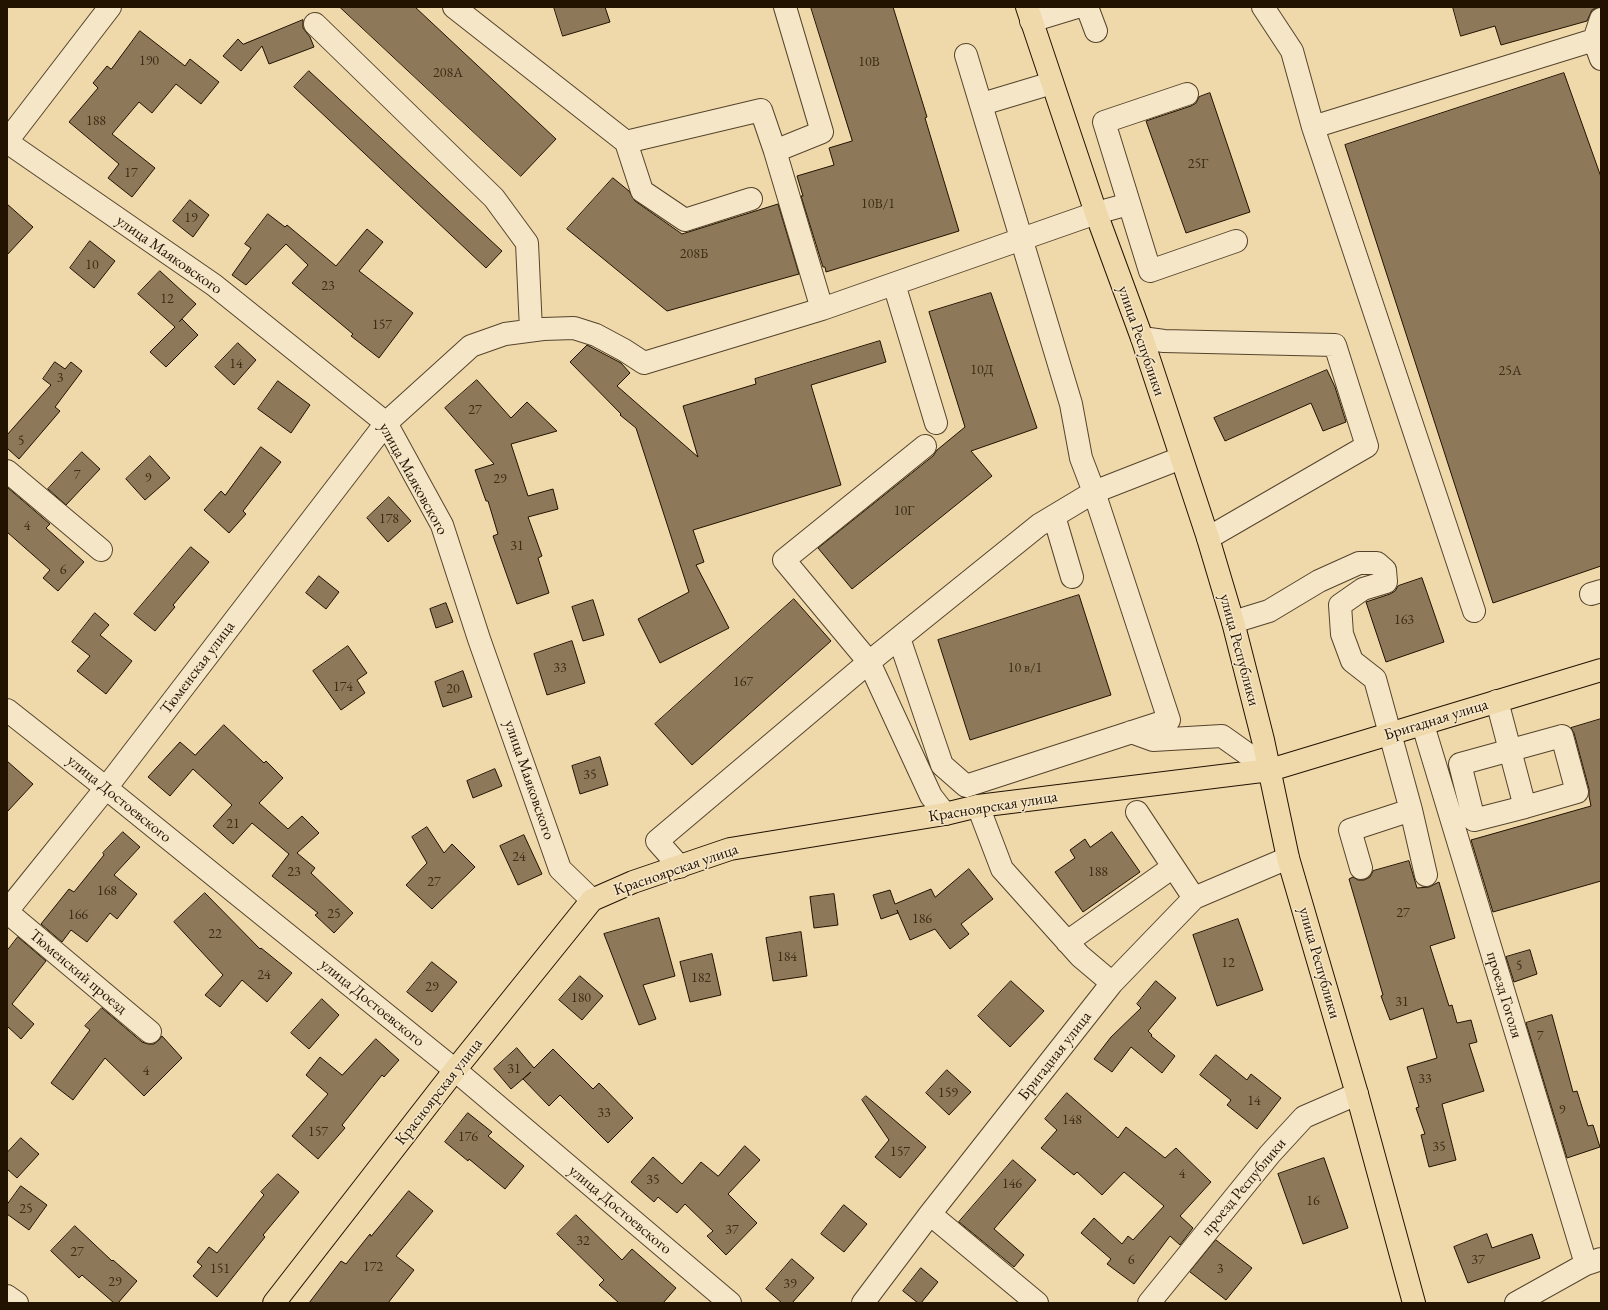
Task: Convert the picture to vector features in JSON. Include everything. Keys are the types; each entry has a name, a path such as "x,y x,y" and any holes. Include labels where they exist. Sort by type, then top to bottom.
{"main road":[{"name":"улица Республики","path":"1029,14 1096,213 1142,338 1208,538 1233,622 1270,770 1288,858 1357,1094 1414,1303"},
{"name":"Бригадная улица","path":"1270,770 1601,670"},
{"name":"Красноярская улица","path":"274,1303 455,1070 592,900 633,882 730,849 945,814 978,806 1270,770"}],"street":[{"path":"7,141 110,7"},
{"path":"454,7 626,142 642,191 685,220 751,199"},
{"path":"775,151 822,132 785,7"},
{"path":"1029,14 1077,7"},
{"path":"1087,7 1096,31"},
{"path":"1263,7 1292,51 1312,127 1474,611"},
{"path":"1312,127 1598,50 1601,19"},
{"path":"315,24 494,198 527,243 531,330"},
{"path":"931,796 1169,720 1094,492 1080,458 1071,404 982,104 966,55"},
{"path":"982,104 1052,83"},
{"path":"1187,94 1104,122 1150,271 1236,241"},
{"path":"626,142 760,110 775,151 822,308"},
{"name":"улица Маяковского","path":"7,141 214,285 386,423 442,525 560,869 592,900"},
{"name":"Тюменская улица","path":"7,911 106,788 386,423 471,346 505,334 531,330 574,328 596,335 644,363 822,308 1022,240 1096,213 1129,204"},
{"path":"894,284 936,423"},
{"path":"1142,338 1164,341 1335,345 1367,446 1208,538"},
{"path":"925,446 784,560 869,662 931,796 945,814"},
{"path":"680,867 657,841 869,662 1039,525 1094,492 1181,458"},
{"path":"7,471 101,550"},
{"path":"1054,516 1072,577"},
{"path":"1233,622 1269,611 1319,581 1359,563 1377,563 1385,570 1386,582 1363,589 1340,605 1342,634 1352,661 1376,679 1411,810 1426,875"},
{"path":"899,638 942,765 966,786"},
{"path":"1497,701 1525,807"},
{"name":"улица Достоевского","path":"7,710 106,788 455,1070 730,1303"},
{"name":"проезд Гоголя","path":"1423,725 1593,1262"},
{"path":"1131,732 1153,740 1222,736 1270,770"},
{"path":"1562,736 1577,792 1525,807 1474,820 1460,764 1562,736"},
{"path":"978,806 1002,868 1080,956 1112,983"},
{"path":"1361,868 1350,830 1411,810"},
{"path":"1137,812 1194,898"},
{"name":"Бригадная улица","path":"863,1303 930,1214 1112,983 1194,898 1288,858"},
{"path":"1067,942 1173,867"},
{"name":"Тюменский проезд","path":"7,911 150,1032"},
{"name":"проезд Республики","path":"1149,1303 1270,1154 1304,1117 1357,1094"},
{"path":"930,1214 1037,1303"},
{"path":"1516,1303 1593,1262"},
{"path":"7,1296 17,1303"}],"building":[{"path":"340,7 415,7 556,139 521,176"},
{"path":"554,7 605,7 610,22 563,36"},
{"path":"811,7 893,7 927,117 925,118 959,231 826,272 825,267 823,267 801,196 803,196 797,176 834,165 829,148 852,141"},
{"path":"1453,7 1598,7 1592,10 1587,21 1501,45 1495,26 1461,36"},
{"path":"303,20 303,28 310,37 314,47 269,64 262,46 241,71 223,56 238,39 243,44"},
{"path":"140,31 185,66 190,59 219,82 201,104 176,84 152,113 139,102 112,134 155,168 132,197 108,178 119,164 69,122 98,88 93,83 107,66 111,69"},
{"path":"309,71 502,251 486,268 294,87"},
{"path":"1564,73 1601,177 1601,566 1493,603 1345,145"},
{"path":"1210,93 1250,212 1186,233 1146,121 1191,106 1196,103 1199,97"},
{"path":"613,178 629,191 635,201 682,234 778,204 799,274 667,311 567,229"},
{"path":"190,200 209,215 193,237 173,221"},
{"path":"7,204 33,227 7,255"},
{"path":"268,214 285,227 287,225 336,266 367,229 383,242 359,271 413,313 379,358 351,336 353,334 292,283 308,265 286,244 246,285 232,275 251,248 245,244"},
{"path":"90,241 115,261 94,288 70,268"},
{"path":"160,271 196,304 179,322 182,319 198,335 166,367 150,352 175,327 138,294"},
{"path":"991,293 1037,428 971,451 992,476 852,589 818,548 933,456 937,450 965,427 929,312"},
{"path":"880,341 886,362 811,385 841,485 693,530 704,562 696,565 729,628 660,663 638,619 689,592 636,428 620,415 621,414 570,362 587,345 621,363 630,373 617,386 698,457 683,406 756,384 755,379"},
{"path":"238,343 256,360 234,385 215,367"},
{"path":"55,362 65,369 71,362 82,371 55,407 60,411 19,459 7,448 7,435 51,385 43,379"},
{"path":"1327,370 1335,387 1346,422 1323,431 1311,403 1225,441 1214,418"},
{"path":"477,380 511,418 527,402 557,431 511,444 528,496 553,489 558,509 528,517 542,556 538,558 549,593 517,604 493,536 498,534 488,501 486,501 475,470 494,464 445,408"},
{"path":"278,381 310,405 291,433 258,409"},
{"path":"261,447 281,462 243,511 246,514 229,533 204,510 221,491 225,495"},
{"path":"82,452 100,469 66,505 48,489"},
{"path":"150,456 170,478 145,500 126,479"},
{"path":"7,487 50,524 46,528 84,562 58,591 43,578 50,570 7,532"},
{"path":"389,497 411,521 388,542 367,518"},
{"path":"191,547 209,562 173,605 175,607 155,631 134,614"},
{"path":"319,576 339,592 326,609 306,593"},
{"path":"1422,578 1444,642 1386,662 1366,602 1390,594 1395,591 1398,586"},
{"path":"1079,595 1111,695 970,740 938,640"},
{"path":"794,599 831,641 692,765 655,724"},
{"path":"593,600 604,635 583,641 572,607"},
{"path":"446,603 453,622 436,628 430,609"},
{"path":"95,613 109,625 100,635 132,661 106,694 77,671 90,656 72,642"},
{"path":"572,641 585,683 547,695 534,654"},
{"path":"348,646 367,673 357,680 365,693 341,710 313,671"},
{"path":"463,671 472,697 443,707 435,682"},
{"path":"1601,719 1601,881 1493,912 1471,840 1591,806 1589,789 1574,733 1571,728"},
{"path":"224,725 264,763 266,761 283,778 259,803 288,829 302,816 319,833 297,853 315,868 311,873 353,913 334,933 315,915 318,913 272,876 289,854 252,823 233,844 213,826 232,805 193,769 170,796 148,777 180,742 195,755"},
{"path":"600,757 608,785 580,794 572,766"},
{"path":"7,761 33,784 7,812"},
{"path":"495,769 502,786 473,798 467,781"},
{"path":"427,827 444,853 452,844 475,867 432,909 406,885 427,863 412,837"},
{"path":"123,832 140,847 114,875 137,894 117,919 110,913 87,942 71,930 62,942 41,924 69,889 74,892 104,855 103,853"},
{"path":"1112,832 1140,872 1083,912 1055,872 1075,858 1070,850 1085,839 1090,847"},
{"path":"524,835 542,874 518,885 500,846"},
{"path":"1409,861 1417,888 1429,887 1439,882 1455,938 1430,946 1449,1006 1452,1005 1457,1023 1471,1020 1477,1042 1469,1044 1484,1091 1442,1104 1456,1160 1429,1167 1421,1135 1425,1134 1416,1108 1419,1107 1407,1067 1437,1058 1423,1008 1390,1020 1381,996 1383,995 1349,879 1353,877 1358,880 1364,880 1370,877 1373,871"},
{"path":"969,869 993,899 961,924 969,934 950,949 935,929 910,940 897,910 898,913 881,919 873,895 890,890 895,904 931,889 935,897"},
{"path":"205,893 260,949 261,948 292,973 267,1002 242,980 220,1007 205,995 223,975 174,922"},
{"path":"834,894 838,925 814,928 810,897"},
{"path":"659,918 675,976 643,985 656,1019 639,1025 604,934"},
{"path":"1238,919 1263,990 1217,1006 1193,935"},
{"path":"801,932 807,976 773,981 766,938"},
{"path":"18,937 46,961 12,1004 34,1024 21,1039 7,1026 7,951"},
{"path":"1530,950 1537,974 1514,982 1506,957"},
{"path":"712,954 721,995 690,1002 680,962"},
{"path":"432,962 457,982 432,1012 407,992"},
{"path":"580,976 603,996 582,1020 559,1000"},
{"path":"1011,981 1044,1011 1010,1047 978,1016"},
{"path":"1156,981 1176,998 1148,1031 1152,1035 1151,1036 1175,1056 1162,1073 1131,1047 1112,1072 1094,1059 1111,1037 1141,1008 1137,1004"},
{"path":"322,999 339,1015 309,1049 291,1033"},
{"path":"102,1008 142,1042 154,1044 162,1036 182,1058 144,1096 105,1058 73,1100 51,1083 90,1030 85,1026"},
{"path":"1552,1015 1573,1092 1577,1091 1588,1126 1593,1125 1600,1147 1567,1158 1526,1023"},
{"path":"376,1039 399,1060 384,1077 382,1075 342,1125 345,1128 318,1159 292,1136 328,1094 306,1075 320,1057 342,1075"},
{"path":"517,1048 534,1068 553,1049 593,1089 599,1083 633,1118 608,1143 560,1095 549,1106 523,1079 531,1072 511,1089 494,1069"},
{"path":"1216,1055 1247,1080 1251,1074 1281,1098 1257,1129 1227,1105 1231,1100 1200,1075"},
{"path":"947,1070 971,1092 949,1115 926,1093"},
{"path":"1067,1093 1118,1138 1126,1127 1165,1158 1176,1148 1211,1182 1180,1216 1193,1228 1180,1245 1170,1236 1134,1284 1107,1264 1111,1259 1081,1233 1094,1218 1122,1244 1128,1236 1133,1240 1164,1206 1124,1172 1102,1195 1077,1172 1074,1175 1041,1148 1057,1130 1045,1119"},
{"path":"866,1096 926,1147 900,1178 875,1157 889,1140 862,1100"},
{"path":"468,1113 492,1132 488,1136 524,1166 505,1189 469,1159 468,1161 445,1142"},
{"path":"21,1138 39,1154 17,1178 7,1169 7,1153"},
{"path":"745,1146 760,1160 728,1194 757,1223 726,1255 707,1236 713,1231 685,1204 677,1213 658,1197 654,1202 631,1182 653,1157 682,1184 701,1162 718,1176"},
{"path":"1324,1158 1348,1228 1303,1244 1278,1174"},
{"path":"1013,1160 1036,1180 994,1229 1024,1255 1014,1267 959,1222"},
{"path":"278,1174 299,1192 263,1235 265,1237 217,1297 193,1276 202,1266 197,1262 209,1247 217,1253 264,1195 261,1192"},
{"path":"21,1186 47,1205 29,1230 7,1214 7,1205"},
{"path":"409,1191 433,1211 396,1256 414,1270 388,1303 309,1303 341,1261 346,1264 370,1234 371,1236"},
{"path":"844,1205 867,1224 844,1252 821,1234"},
{"path":"576,1215 622,1260 632,1249 676,1288 663,1303 619,1303 599,1285 604,1280 557,1234"},
{"path":"75,1226 112,1261 113,1260 137,1281 118,1303 114,1303 82,1275 79,1278 51,1251"},
{"path":"1487,1234 1492,1248 1532,1234 1540,1258 1468,1283 1454,1247"},
{"path":"1216,1240 1252,1268 1226,1300 1190,1272"},
{"path":"792,1259 814,1278 792,1303 782,1303 766,1289"},
{"path":"921,1268 938,1282 921,1303 918,1303 903,1291"}]}
